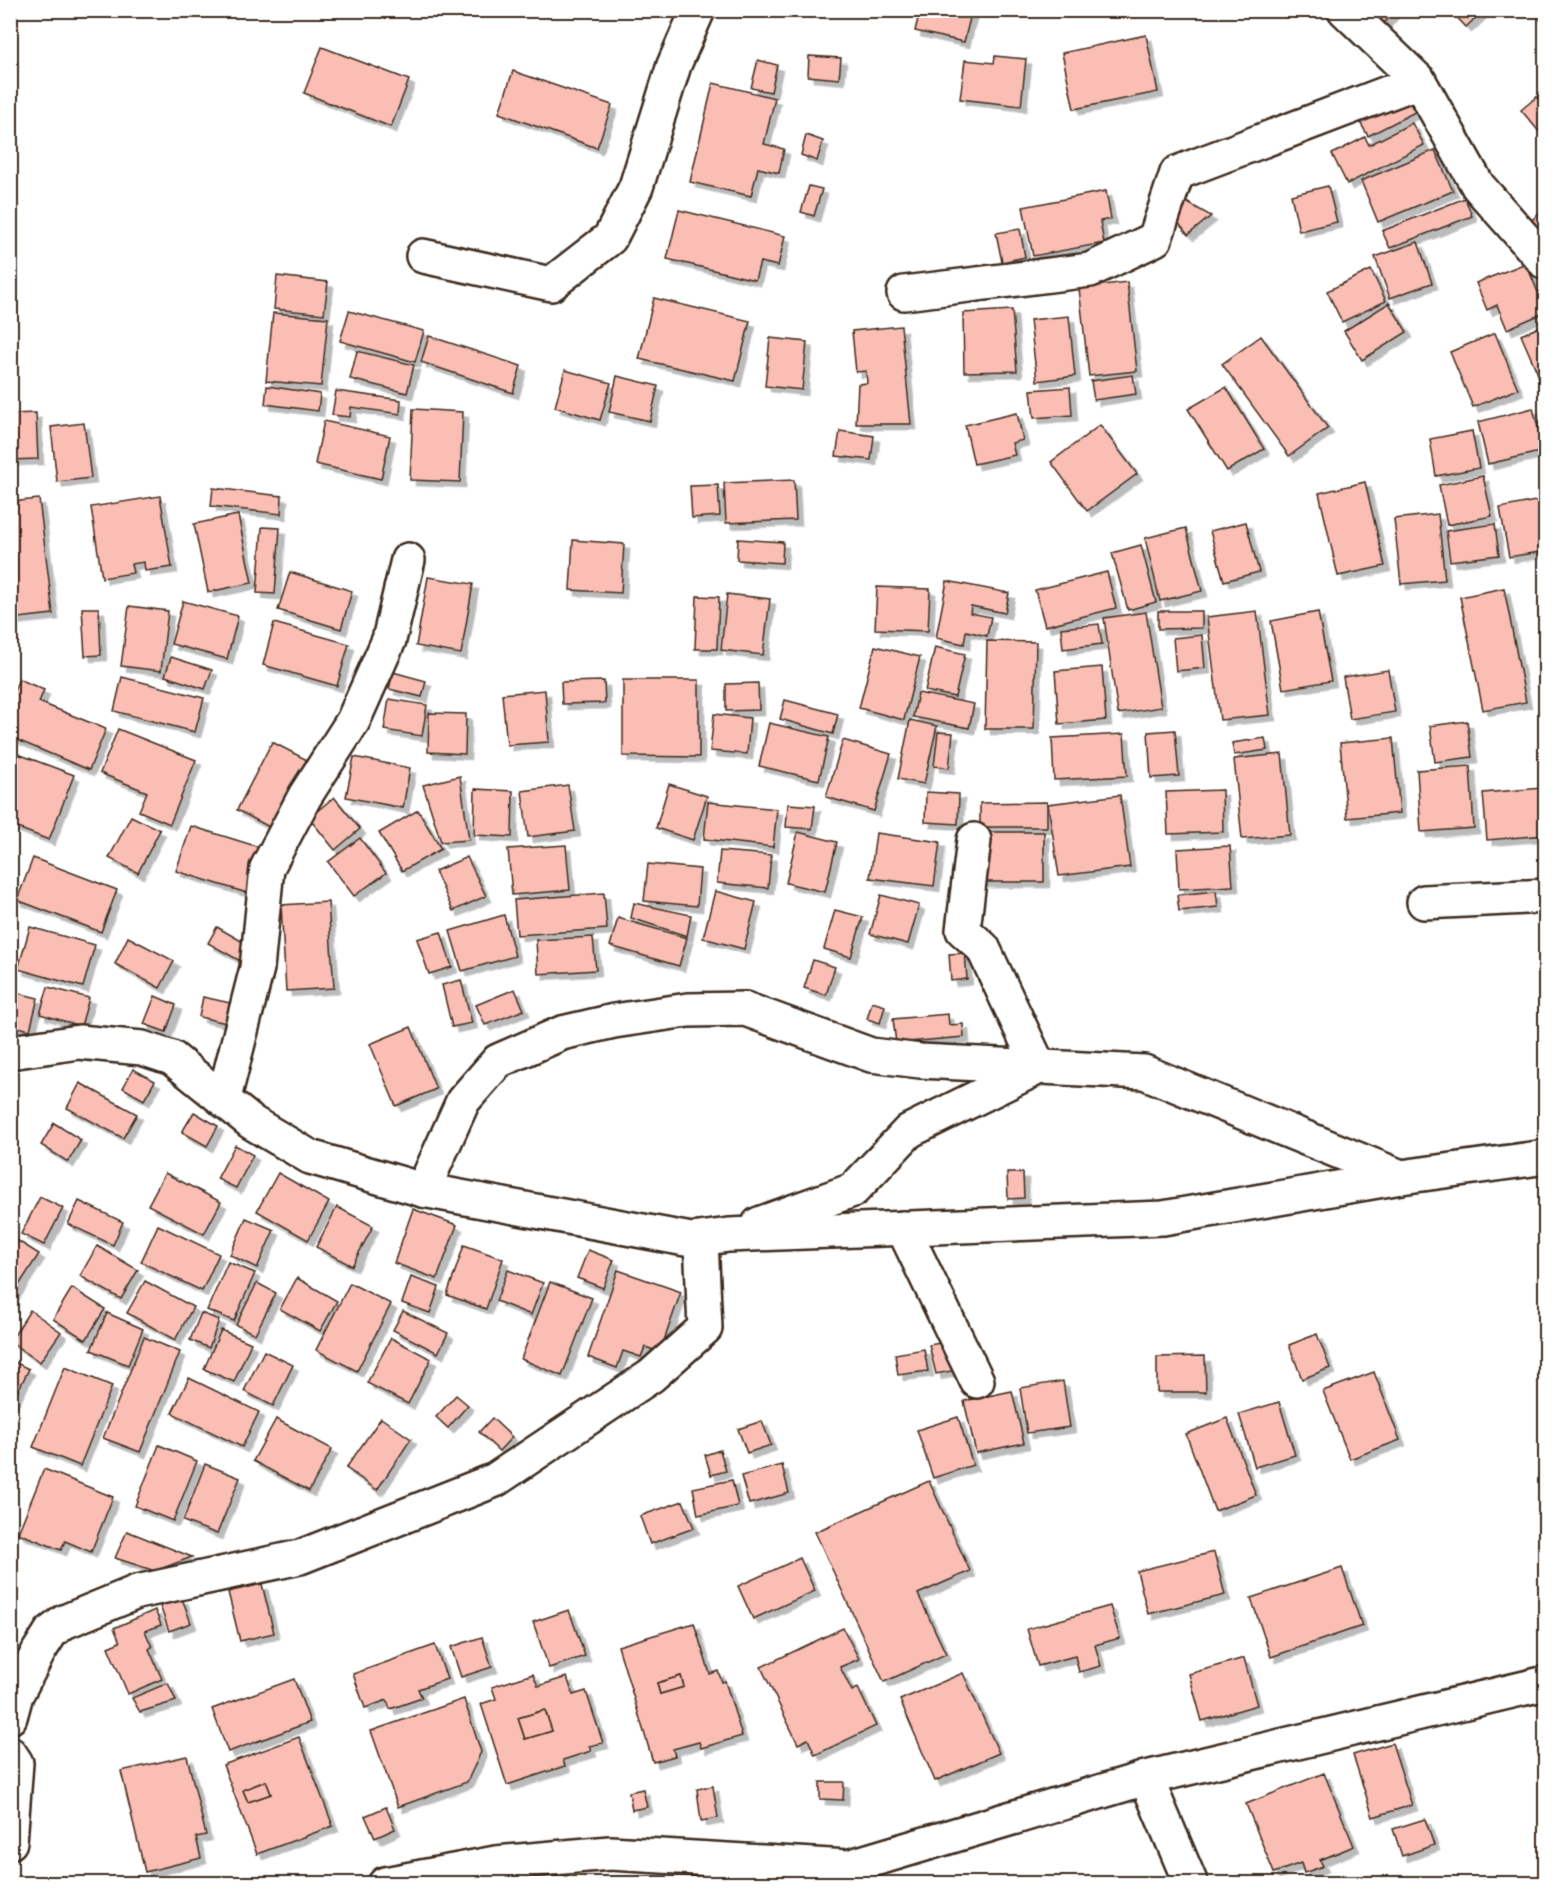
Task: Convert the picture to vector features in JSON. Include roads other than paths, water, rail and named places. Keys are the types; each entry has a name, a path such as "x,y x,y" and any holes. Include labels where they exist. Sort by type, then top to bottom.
{"street":[{"path":"423,256 551,284 610,238 636,188 674,65 698,10"},
{"path":"1345,10 1419,81 1478,186 1545,263"},
{"path":"904,293 1090,270 1155,239 1177,173 1419,81"},
{"path":"224,1098 257,968 267,868 304,796 353,721 388,640 408,560"},
{"path":"974,840 963,930 983,948 1039,1068"},
{"path":"1424,902 1545,896"},
{"path":"423,1190 463,1101 498,1061 562,1033 614,1021 688,1011 745,1009 871,1055 1039,1068 1144,1072 1401,1177"},
{"path":"10,1052 79,1042 142,1048 172,1058 251,1122 310,1157 423,1190 715,1237 1163,1218 1401,1177 1545,1157"},
{"path":"715,1237 853,1190 909,1131 1039,1068"},
{"path":"903,1228 977,1381"},
{"path":"10,1717 16,1695 39,1651 51,1632 64,1622 137,1592 300,1557 495,1480 651,1376 705,1328 715,1237"},
{"path":"385,1884 496,1863 610,1853 851,1875 1146,1778 1545,1683"},
{"path":"10,1754 16,1763 10,1842"},
{"path":"1146,1778 1191,1884"}]}
